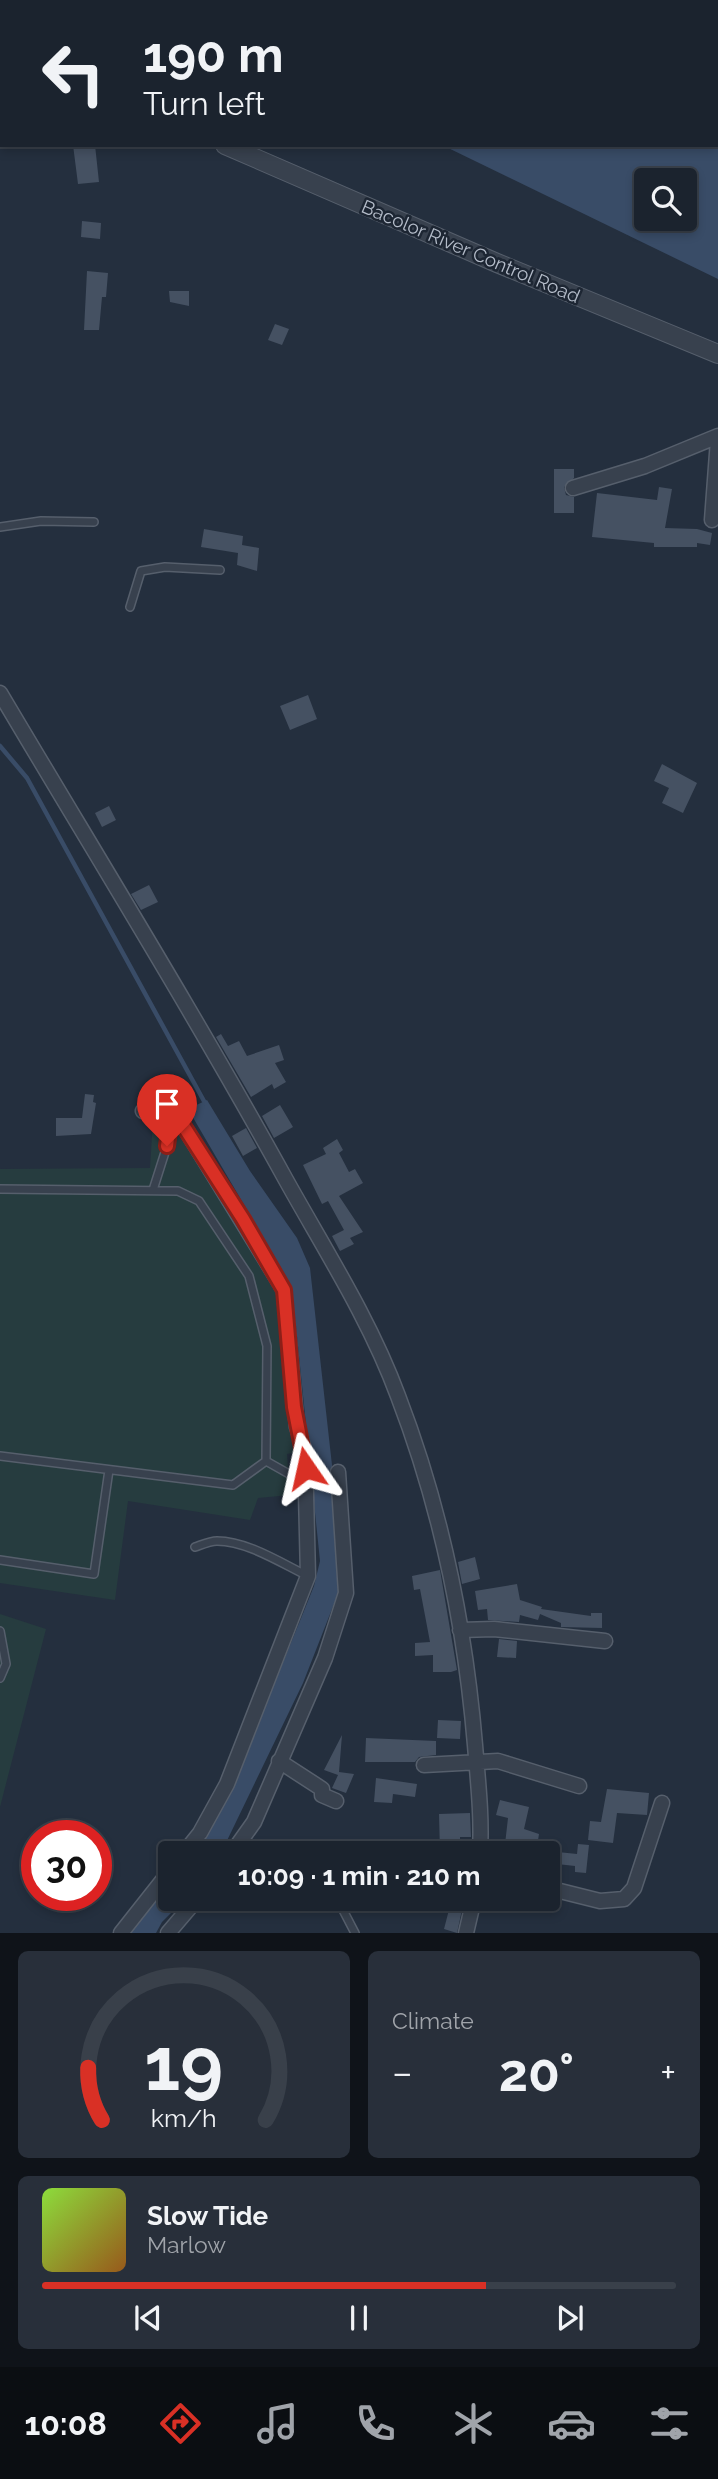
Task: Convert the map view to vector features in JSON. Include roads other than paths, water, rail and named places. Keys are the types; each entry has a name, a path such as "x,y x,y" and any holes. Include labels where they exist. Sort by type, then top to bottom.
{"street":[{"name":"Bacolor River Control Road","path":"230,147 497,263 718,354"},
{"path":"573,488 645,466 718,438 712,520"},
{"path":"0,693 246,1108 359,1312 397,1393 427,1479 458,1605 469,1673 482,1808 481,1841"},
{"path":"144,1111 168,1105 172,1108 243,1219 284,1290 294,1407 305,1452 308,1576 227,1784 194,1841"},
{"path":"241,1841 254,1822 326,1657 346,1593 338,1472"},
{"path":"460,1630 494,1629 605,1641"},
{"path":"279,1760 315,1781 322,1789 322,1795 336,1801"},
{"path":"424,1765 476,1760 509,1763 579,1786"},
{"path":"560,1891 600,1901 624,1899 634,1888 662,1803"},
{"path":"121,1933 158,1886"},
{"path":"168,1933 187,1911"},
{"path":"467,1933 472,1911"}],"lane":[{"path":"0,527 41,521 94,522"},
{"path":"130,607 141,571 165,567 220,570"},
{"path":"153,1190 167,1146 172,1108"},
{"path":"0,1189 178,1191 200,1200 249,1276 267,1346 266,1461"},
{"path":"0,1456 233,1485 266,1461"},
{"path":"266,1461 307,1485"},
{"path":"0,1560 94,1574 109,1469"},
{"path":"195,1548 215,1541 233,1545 266,1555 308,1576"},
{"path":"0,1631 6,1664 0,1678"},
{"path":"344,1911 355,1933"}],"water":[{"path":"446,147 718,147 718,279"},
{"path":"207,1100 250,1171 297,1238 310,1268 335,1492 341,1586 303,1683 227,1841 197,1841 226,1788 257,1722 314,1586 320,1561 293,1297 281,1268 188,1109"},
{"path":"158,1895 158,1911 173,1911 156,1933 129,1933"}],"waterway":[{"path":"0,746 27,778 205,1103"}]}
